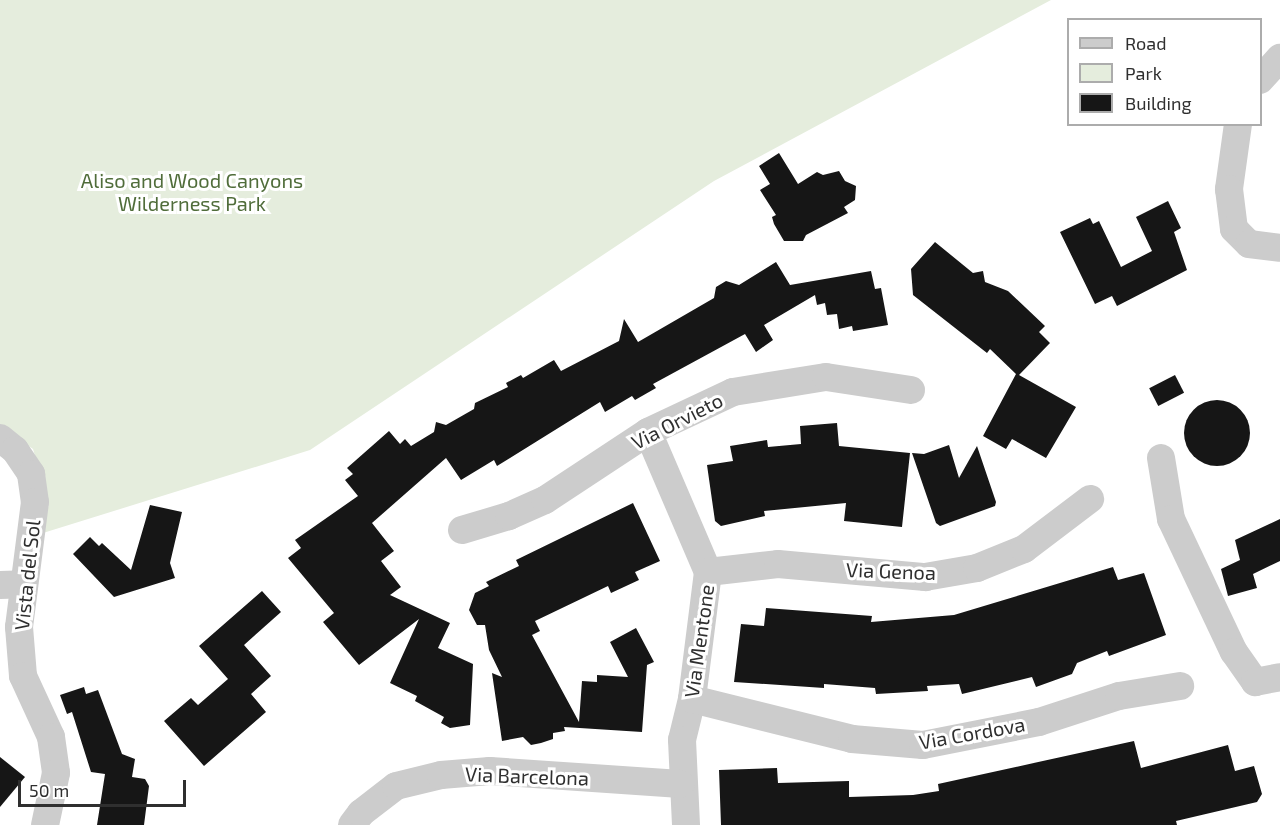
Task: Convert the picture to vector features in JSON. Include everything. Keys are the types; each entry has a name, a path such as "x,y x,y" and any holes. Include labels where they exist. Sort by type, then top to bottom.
{"street":[{"path":"1262,78 1280,58"},
{"path":"1239,126 1230,189 1234,229 1249,244 1280,248"},
{"name":"Via Orvieto","path":"462,530 509,516 545,500 648,432 744,390 826,377 911,390"},
{"name":"Via Mentone","path":"648,432 708,573 692,699 681,740 681,784 686,825"},
{"name":"Vista del Sol","path":"0,438 15,450 31,474 34,492 12,584 19,627 23,676 51,737 56,773 45,825"},
{"path":"1161,458 1176,530 1233,652 1267,680"},
{"name":"Via Genoa","path":"708,573 778,564 925,577 977,568 1024,549 1090,499"},
{"name":"Via Cordova","path":"692,699 852,739 923,745 1039,722 1119,696 1180,686"},
{"name":"Via Barcelona","path":"352,825 361,813 396,786 441,775 490,771 681,784"}],"green space":[{"name":"Aliso and Wood Canyons Wilderness Park","path":"0,0 1051,0 714,181 310,450 43,533 49,503 33,449 0,426"}],"building":[{"path":"779,153 798,184 817,172 823,175 839,171 845,181 856,186 855,200 844,207 848,213 806,235 803,241 784,241 774,224 772,217 776,215 760,190 770,184 759,166"},
{"path":"1168,201 1181,228 1174,232 1187,270 1117,306 1112,296 1095,304 1060,232 1090,218 1093,224 1099,221 1121,267 1152,251 1136,217"},
{"path":"935,242 973,273 983,271 985,282 1008,291 1045,326 1039,332 1050,343 1019,375 1076,407 1046,458 1012,439 1006,449 983,436 1016,374 990,349 987,353 913,295 911,269"},
{"path":"776,262 790,285 871,271 875,289 881,288 888,325 853,331 852,326 839,329 837,314 827,315 825,303 817,305 815,295 764,325 773,340 756,352 745,334 653,384 656,388 635,400 632,396 605,412 600,402 497,466 494,460 461,480 446,458 372,523 394,551 381,561 401,587 390,595 450,623 438,648 473,664 470,725 450,728 441,723 444,717 415,701 417,696 390,683 419,619 359,665 323,622 334,613 288,558 301,548 295,540 358,496 345,480 353,474 347,468 389,431 400,444 405,439 411,446 434,432 436,422 446,425 474,409 475,403 508,387 506,383 521,375 523,378 554,360 561,371 619,341 624,319 638,342 714,298 716,287 726,281 739,285"},
{"path":"1175,375 1184,393 1158,406 1149,388"},
{"path":"1210,400 1224,400 1236,405 1245,414 1250,433 1248,446 1241,457 1224,466 1210,466 1198,461 1189,452 1184,440 1184,426 1189,414 1198,405"},
{"path":"837,423 839,446 910,453 902,527 844,521 846,503 764,511 765,516 721,526 715,521 707,465 733,461 730,446 767,440 768,447 801,444 800,426"},
{"path":"949,445 959,478 977,446 996,502 995,506 940,526 936,523 912,453 924,454"},
{"path":"633,503 660,561 635,572 639,580 611,593 608,586 535,621 540,631 532,635 579,722 582,681 597,682 597,675 628,677 610,642 636,628 654,662 647,665 642,732 564,727 565,731 553,733 553,739 541,743 531,745 523,737 502,741 492,673 502,677 489,650 485,625 477,625 469,610 475,593 489,586 486,582 519,566 516,560"},
{"path":"150,505 182,512 170,563 175,578 114,597 73,554 90,537 99,546 102,543 131,570"},
{"path":"1280,519 1280,561 1253,574 1257,588 1228,596 1221,569 1240,560 1235,540"},
{"path":"1113,567 1118,580 1144,573 1166,635 1109,656 1107,651 1077,663 1072,674 1036,687 1032,677 962,694 959,684 927,686 928,691 876,694 875,688 824,684 824,688 734,682 741,624 764,626 766,608 872,616 871,622 954,615"},
{"path":"262,591 281,612 244,645 271,676 251,694 266,712 204,766 164,721 191,698 198,705 228,679 199,646"},
{"path":"84,687 86,694 98,690 122,754 135,759 132,777 145,779 149,786 144,825 97,825 105,774 91,772 72,712 67,714 60,695"},
{"path":"1134,741 1141,768 1228,745 1235,771 1254,766 1262,794 1257,802 1176,821 1177,825 721,825 719,770 777,768 778,783 849,781 849,797 913,795 939,791 938,784"},
{"path":"0,757 25,777 0,807"}]}
